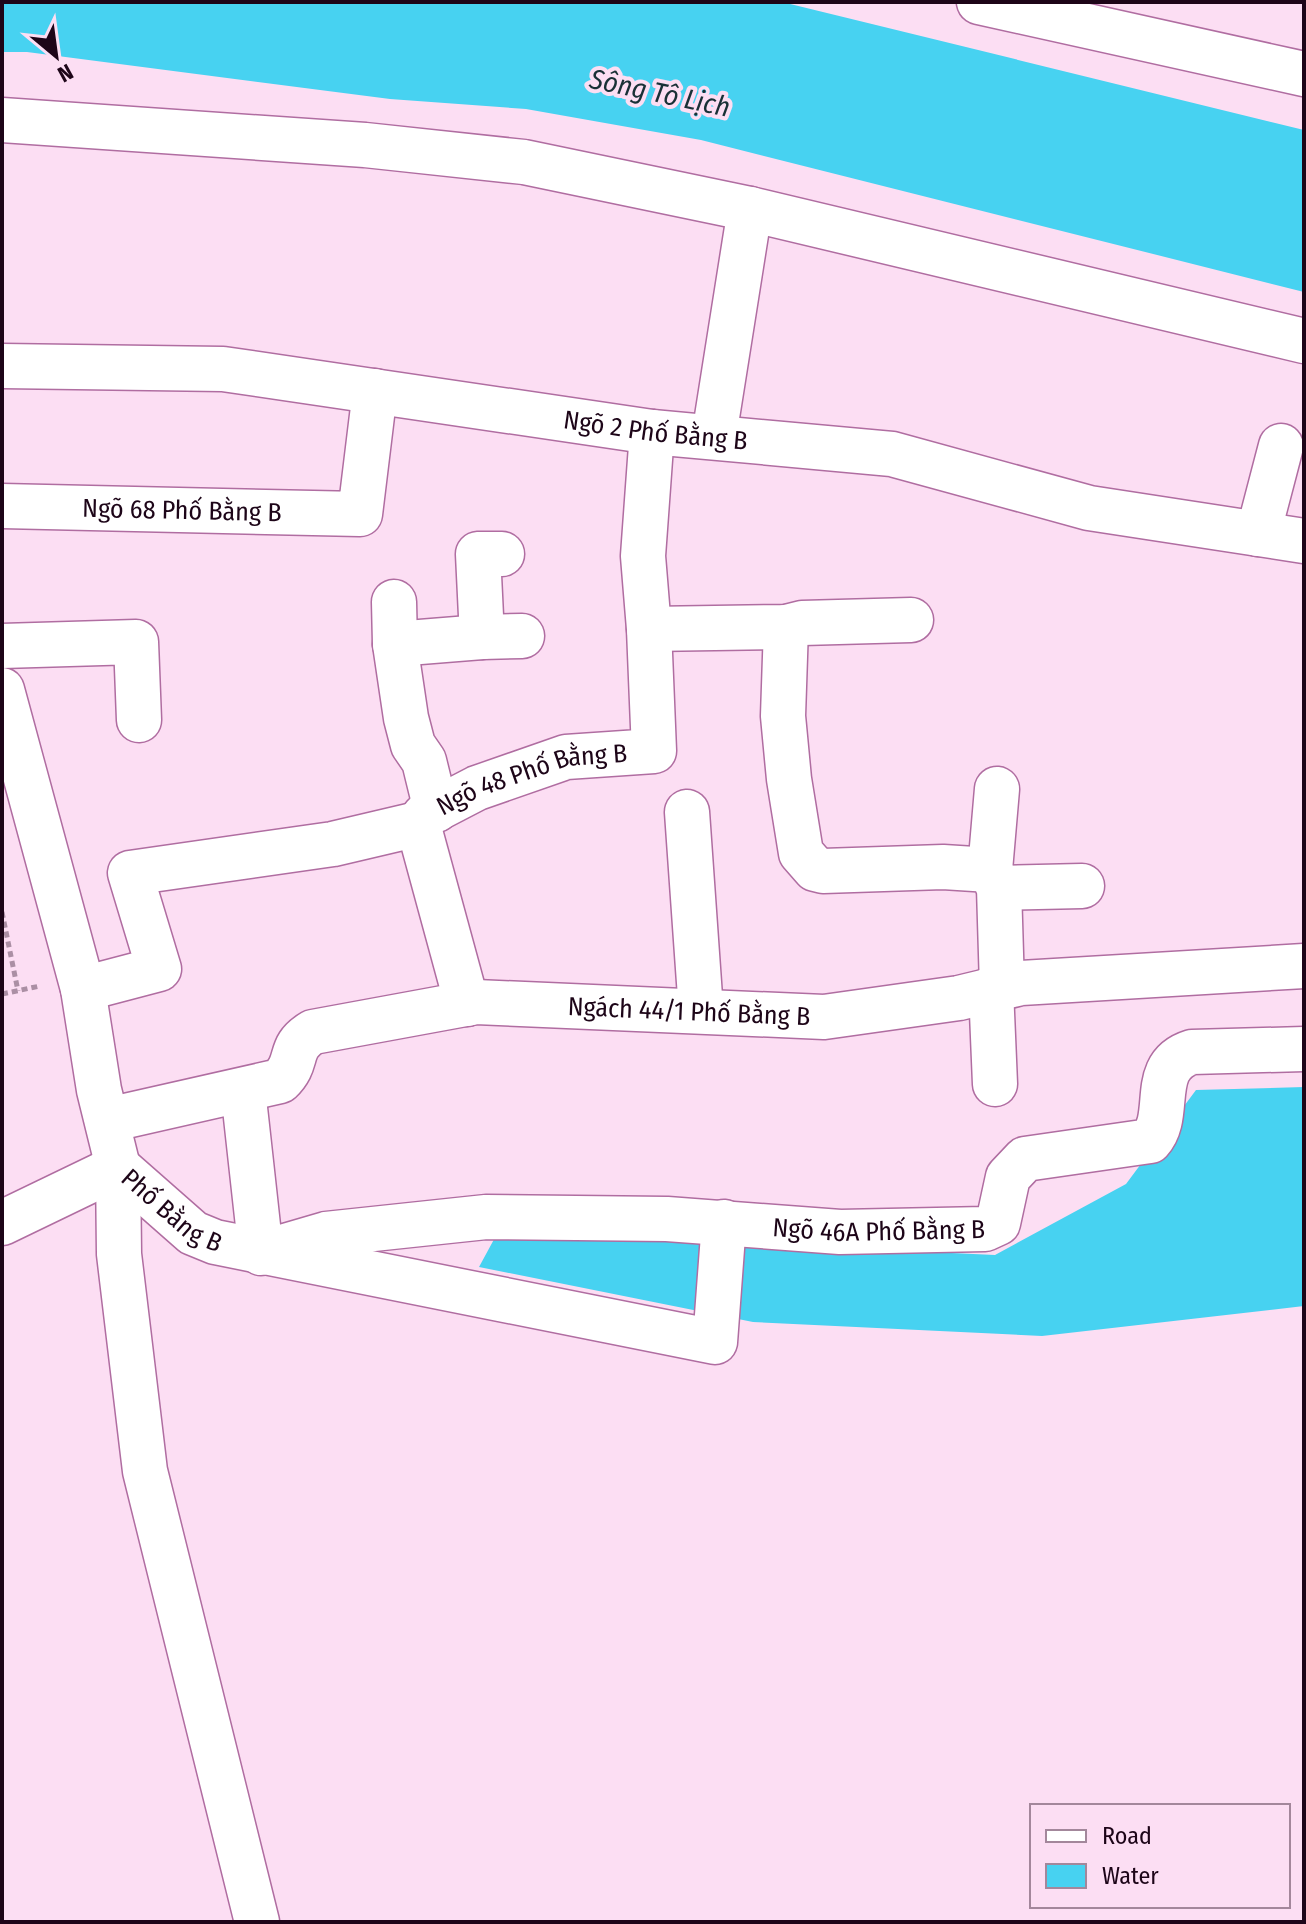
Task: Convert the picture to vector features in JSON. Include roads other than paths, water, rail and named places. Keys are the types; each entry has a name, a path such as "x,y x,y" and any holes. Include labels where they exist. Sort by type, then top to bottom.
{"street":[{"path":"979,2 1304,74"},
{"path":"2,120 365,145 524,162 750,209 1304,341"},
{"path":"714,436 750,209"},
{"name":"Ngõ 2 Phố Bằng B","path":"2,366 223,369 652,432 892,454 1089,508 1304,541"},
{"name":"Ngõ 68 Phố Bằng B","path":"2,506 360,514 375,391"},
{"path":"652,432 643,556 649,629 786,627 802,623 911,620"},
{"path":"1258,534 1281,446"},
{"path":"395,644 502,636 478,554 502,554"},
{"path":"394,602 395,644 411,740 424,761 427,817 467,1004"},
{"path":"786,627 783,716 789,779 803,858 815,869 943,867 994,879 1082,886"},
{"name":"Ngõ 48 Phố Bằng B","path":"83,989 159,969 130,873 358,839 427,817 477,788 566,757 654,751 649,629"},
{"path":"2,646 136,642 139,720"},
{"name":"Phố Bằng B","path":"2,690 83,989 99,1090 118,1167 193,1233 215,1242 261,1253 716,1331 724,1227"},
{"path":"995,1084 997,789"},
{"path":"687,812 701,1011"},
{"name":"Ngách 44/1 Phố Bằng B","path":"108,1120 280,1081 292,1070 295,1050 301,1039 313,1032 476,1002 824,1017 959,998 997,988 1096,977 1304,966"},
{"name":"Ngõ 46A Phố Bằng B","path":"261,1253 326,1234 486,1217 667,1219 724,1227 840,1232 992,1227 1001,1217 1008,1177 1025,1159 1150,1141 1157,1129 1168,1069 1181,1055 1192,1052 1304,1049"},
{"path":"243,1090 261,1253"},
{"path":"2,1223 118,1167 119,1254 145,1471 257,1922"}],"water":[{"name":"Sông Tô Lịch","path":"2,2 782,2 1304,130 1304,292 701,140 526,109 390,99 27,52 2,52"},
{"path":"1304,1087 1304,1306 1042,1336 753,1322 479,1267 498,1232 995,1255 1126,1184 1196,1090"}]}
